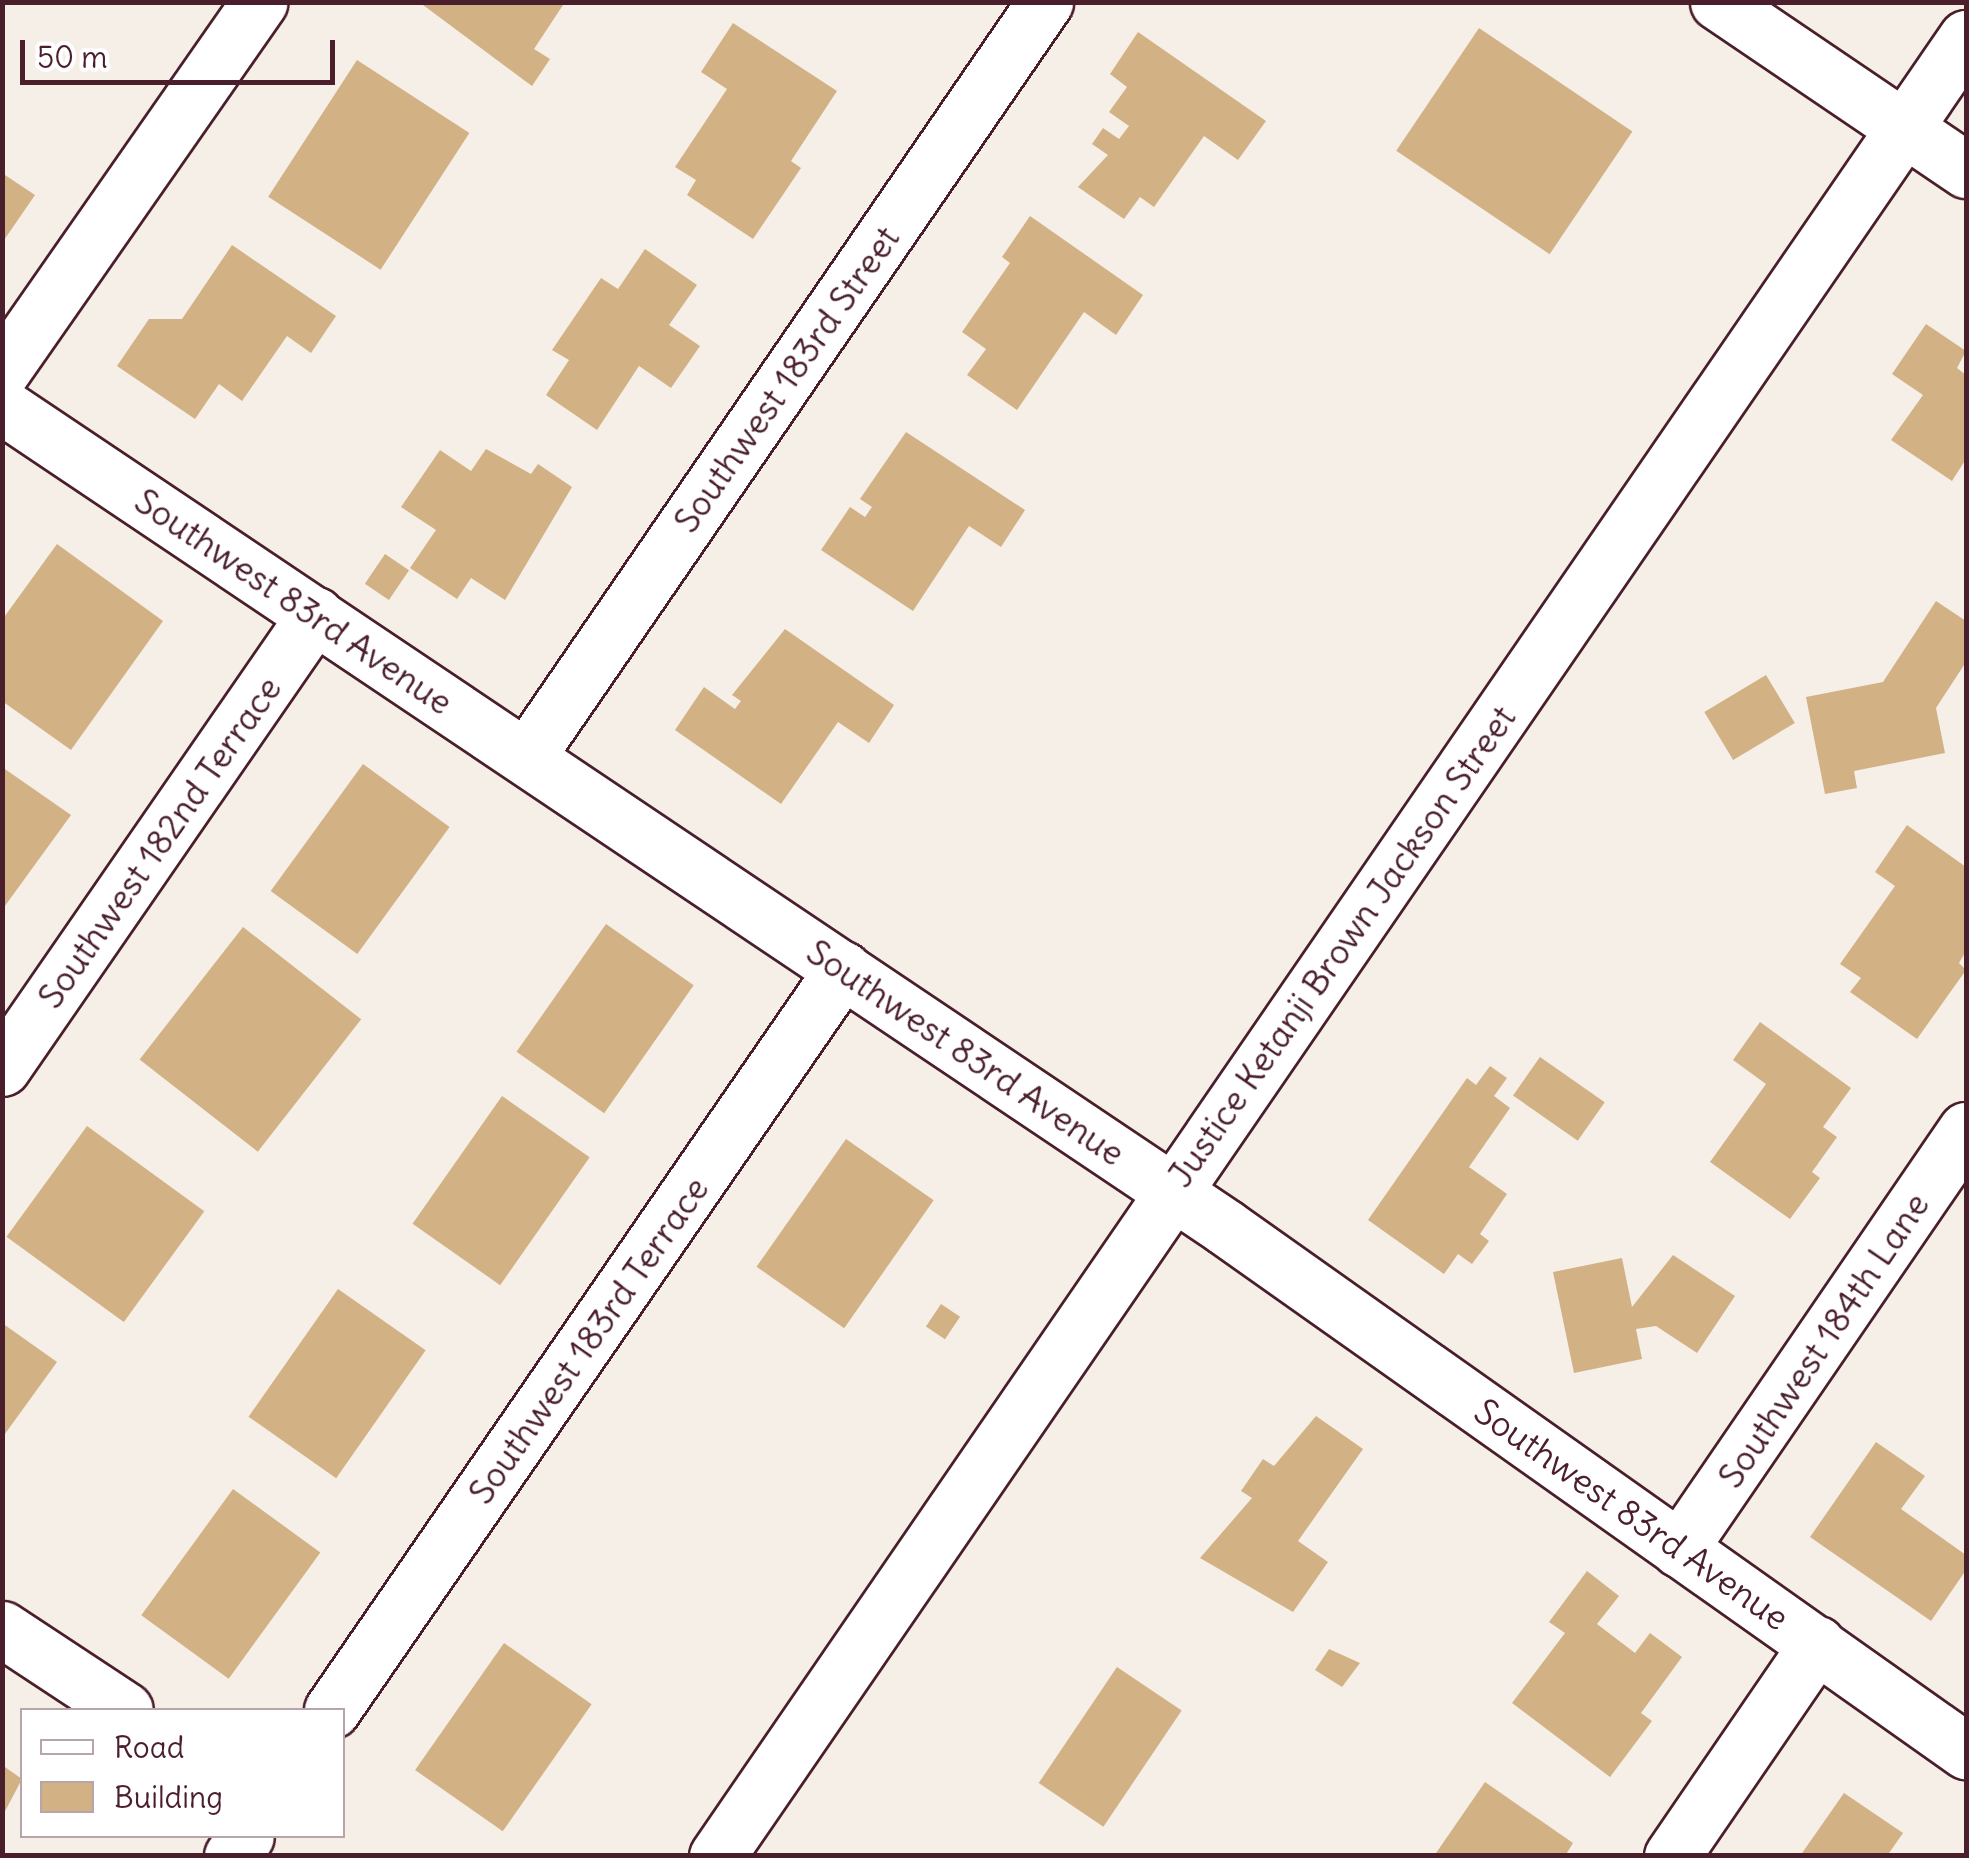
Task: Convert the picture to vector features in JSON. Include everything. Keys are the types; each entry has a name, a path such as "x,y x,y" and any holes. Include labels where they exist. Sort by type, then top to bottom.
{"street":[{"path":"2,371 259,2"},
{"name":"Southwest 183rd Street","path":"527,756 1045,2"},
{"path":"1718,2 1966,170"},
{"name":"Justice Ketanji Brown Jackson Street","path":"717,1856 1966,38"},
{"name":"Southwest 83rd Avenue","path":"2,406 1171,1191 1966,1751"},
{"name":"Southwest 182nd Terrace","path":"2,1068 315,615"},
{"name":"Southwest 183rd Terrace","path":"333,1708 844,969"},
{"name":"Southwest 184th Lane","path":"1679,1549 1966,1130"},
{"path":"2,1629 122,1708"},
{"path":"1672,1856 1817,1644"}],"building":[{"path":"419,2 565,2 534,49 550,59 532,86"},
{"path":"733,23 837,91 791,161 801,168 753,239 687,195 696,180 675,167 727,89 701,72"},
{"path":"1479,28 1632,131 1550,254 1396,151"},
{"path":"1138,32 1266,121 1238,160 1204,136 1154,207 1140,197 1124,219 1078,187 1108,155 1092,144 1103,128 1119,139 1129,126 1109,112 1127,87 1110,74"},
{"path":"357,60 469,133 381,270 268,197"},
{"path":"2,173 35,195 2,243"},
{"path":"1030,216 1143,295 1116,335 1084,312 1017,410 967,375 986,349 962,332 1010,263 1002,257"},
{"path":"232,245 336,316 311,353 287,336 242,401 219,384 195,419 117,366 149,319 182,319"},
{"path":"645,249 697,285 669,325 700,346 671,388 639,366 597,430 546,395 569,360 552,350 601,278 618,289"},
{"path":"1926,324 1966,351 1957,368 1966,375 1966,459 1952,481 1891,440 1923,395 1892,374"},
{"path":"906,432 1025,510 1001,547 969,526 913,611 821,550 850,507 865,517 872,507 860,499"},
{"path":"486,449 531,474 538,464 572,487 505,600 471,578 457,599 410,568 436,530 401,507 440,450 471,471"},
{"path":"57,544 163,621 71,750 2,701 2,620"},
{"path":"385,554 409,570 389,600 365,584"},
{"path":"1936,601 1966,621 1966,662 1936,708 1945,753 1854,771 1857,788 1825,794 1806,697 1883,682"},
{"path":"785,629 894,705 869,743 838,722 781,804 675,730 704,687 735,709 741,701 732,695"},
{"path":"1766,675 1795,723 1733,760 1704,712"},
{"path":"363,764 450,827 357,954 271,891"},
{"path":"2,767 71,815 2,910"},
{"path":"1907,825 1966,867 1966,951 1959,963 1966,970 1917,1039 1850,992 1861,978 1840,964 1895,886 1875,872"},
{"path":"606,924 694,985 604,1113 517,1052"},
{"path":"243,927 361,1019 258,1152 140,1059"},
{"path":"1760,1022 1851,1088 1823,1127 1837,1137 1812,1172 1820,1178 1790,1219 1710,1162 1766,1084 1733,1060"},
{"path":"1540,1057 1605,1102 1578,1141 1513,1096"},
{"path":"1490,1066 1507,1078 1494,1096 1510,1108 1469,1167 1507,1194 1480,1234 1489,1241 1472,1264 1458,1254 1444,1274 1368,1220 1467,1078 1476,1085"},
{"path":"502,1096 590,1157 500,1285 413,1224"},
{"path":"87,1126 204,1211 124,1322 6,1237"},
{"path":"846,1139 934,1200 844,1328 757,1267"},
{"path":"1673,1255 1735,1296 1697,1353 1656,1326 1636,1329 1642,1359 1574,1373 1553,1272 1622,1258 1632,1307"},
{"path":"338,1289 426,1350 336,1478 249,1417"},
{"path":"941,1304 960,1317 945,1339 926,1326"},
{"path":"2,1323 57,1362 2,1438"},
{"path":"1316,1416 1363,1449 1298,1541 1328,1562 1293,1612 1200,1558 1252,1498 1241,1491 1263,1459 1274,1466"},
{"path":"1876,1442 1925,1476 1901,1509 1966,1555 1966,1570 1931,1621 1810,1537"},
{"path":"233,1489 320,1552 229,1679 141,1615"},
{"path":"1587,1571 1619,1596 1597,1624 1635,1653 1650,1633 1682,1657 1641,1713 1652,1721 1610,1777 1512,1703 1565,1633 1549,1622"},
{"path":"504,1643 592,1704 503,1831 415,1770"},
{"path":"1329,1649 1360,1663 1342,1687 1315,1670"},
{"path":"1117,1667 1182,1711 1103,1827 1039,1783"},
{"path":"2,1765 20,1778 20,1783 2,1817"},
{"path":"1485,1782 1573,1843 1565,1856 1434,1856"},
{"path":"1844,1793 1903,1833 1887,1856 1800,1856"}]}
